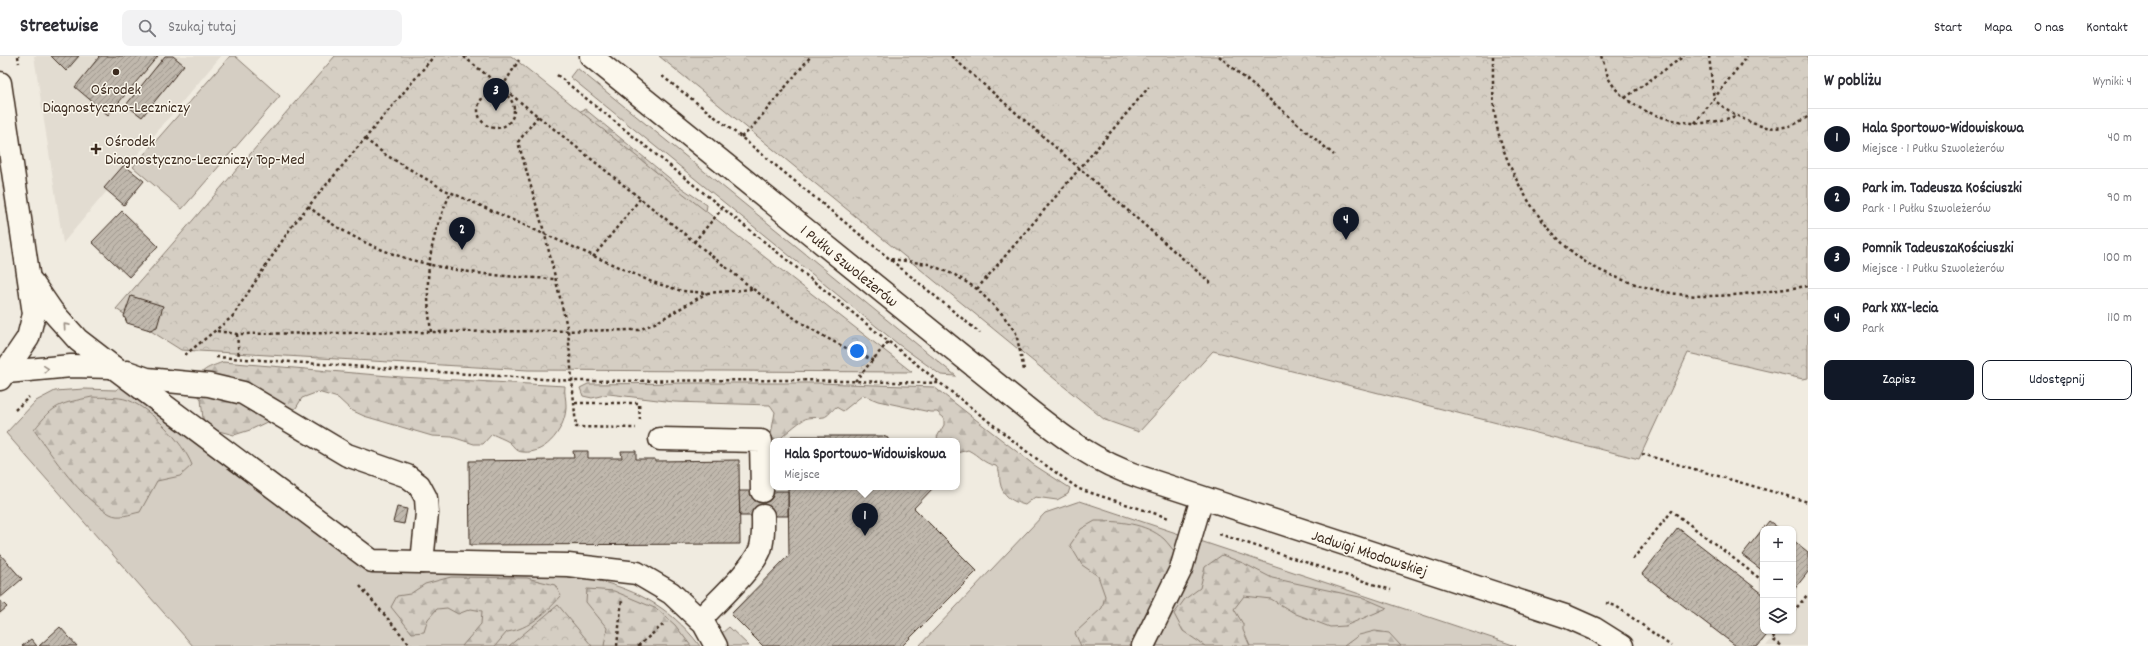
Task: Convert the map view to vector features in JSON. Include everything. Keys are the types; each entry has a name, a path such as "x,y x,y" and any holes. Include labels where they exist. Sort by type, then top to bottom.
{"street":[{"name":"1 Pułku Szwoleżerów","path":"591,56 1066,439 1090,456 1113,468"},
{"path":"0,83 31,281 34,314 28,338 3,375"},
{"path":"31,281 52,311 78,340 372,561 568,565 637,573 671,593 704,624 716,646"},
{"path":"3,375 72,366 113,367 147,378 209,385 243,393 347,456 407,476 419,485 426,498 427,513 422,562"},
{"path":"660,439 761,441 762,491"},
{"name":"Jadwigi Młodowskiej","path":"1113,468 1568,617 1595,629 1622,646"},
{"path":"1142,646 1181,570 1202,498"},
{"path":"700,620 753,562 760,550 763,539 763,516"}],"path":[{"path":"191,357 183,357 217,331 232,317 247,297 276,249 308,206 434,56"},
{"path":"464,56 753,289 811,330 848,350 873,360"},
{"path":"741,137 750,130 811,56"},
{"path":"951,56 1213,285"},
{"path":"1219,56 1334,155"},
{"path":"1493,56 1492,89 1498,134 1513,174 1532,205 1557,239 1584,262 1634,284 1678,294 1717,294 1808,286"},
{"path":"1601,56 1610,80 1625,98 1646,112 1674,120 1695,123 1736,116"},
{"path":"1625,98 1684,56"},
{"path":"1709,56 1714,100 1736,116 1763,127 1786,127 1805,119 1808,116"},
{"path":"1695,123 1747,56"},
{"path":"499,92 520,60"},
{"path":"557,75 888,342 1030,454 1079,488 1398,592"},
{"path":"661,75 741,137 982,335"},
{"path":"976,289 1149,87"},
{"path":"499,92 505,94 513,103 514,115 508,125 497,129 485,125 478,115 479,103 487,94 499,92"},
{"path":"513,103 520,102"},
{"path":"538,116 518,142 545,235 568,331 576,427 640,428 639,403 575,403"},
{"path":"365,139 392,159 451,192 593,257 652,282 682,291 707,293 753,289"},
{"path":"431,332 427,301 428,265 440,216 451,192"},
{"path":"593,257 640,199"},
{"path":"308,206 350,236 387,252 428,265 492,276 555,279"},
{"path":"694,242 722,209"},
{"path":"891,259 928,264 955,275 976,289 1002,314 1016,333 1024,370"},
{"path":"217,331 237,334 639,330 657,322 707,293"},
{"path":"237,334 239,358"},
{"path":"855,381 888,342"},
{"path":"215,357 573,381 796,380 940,383"},
{"path":"1018,365 1030,375"},
{"path":"1642,454 1808,502"},
{"path":"1633,559 1672,511 1760,579"},
{"path":"1797,608 1808,594"},
{"path":"616,646 623,596"},
{"path":"638,646 665,623"},
{"path":"1775,634 1772,638 1782,646"}],"shaded area":[{"name":"Ośrodek Diagnostyczno-Leczniczy Top-Med","path":"34,56 221,56 63,243"},
{"path":"1808,594 1808,646 1766,646 1776,634 1796,634 1796,608"}],"green space":[{"path":"230,56 235,56 280,96 182,209 133,167"},
{"path":"335,56 511,56 680,191 912,372 528,370 181,350 116,309"},
{"path":"659,56 1808,56 1808,378 1803,379 1688,353 1639,459 1213,351 1139,432 1105,420"},
{"path":"577,68 956,376 941,375 898,344 570,77"},
{"path":"585,109 679,186 707,205 705,217 572,115"},
{"path":"223,362 401,377 565,386 565,413 563,422 554,438 540,449 532,452 521,452 509,442 492,434 483,444 474,444 452,437 432,436 364,416 351,410 338,398 318,392 302,398 296,408 250,430 234,435 215,430 203,419 201,399 194,389 199,377 207,368"},
{"path":"125,383 369,569 583,577 601,581 634,593 662,609 688,631 700,646 193,646 6,433 36,401 55,391 84,389 116,390"},
{"path":"818,383 934,387 1034,465 1070,488 1068,494 1057,500 1035,497 1025,505 1016,502 1009,498 1003,491 998,468 996,466 987,463 968,450 960,452 960,438 938,438 944,425 944,418 937,412 930,412 878,401 863,395 843,411 836,407 824,417 806,419 794,426 781,438 773,438 771,435 775,412 770,405 674,402 609,394 592,398 583,396 580,388 588,384"},
{"path":"92,397 124,399 137,404 156,418 165,427 181,446 192,465 180,476 157,481 140,512 125,516 117,516 110,514 99,507 88,498 68,476 34,430 47,414 59,406 72,401"},
{"path":"1080,501 1516,646 919,646 1045,513"},
{"path":"1095,521 1122,522 1149,529 1164,539 1176,553 1175,567 1133,646 1081,646 1075,633 1102,608 1105,596 1098,576 1082,565 1070,545 1081,529"},
{"path":"1222,555 1243,563 1272,578 1364,598 1387,608 1345,626 1330,627 1296,614 1271,599 1244,596 1234,609 1243,624 1243,630 1250,646 1205,646 1183,631 1174,614 1185,599 1200,588 1205,567"},
{"path":"451,577 527,578 555,585 561,596 544,614 530,624 507,632 495,646 462,646 481,624 482,611 471,609 458,614 447,608 437,609 428,619 424,632 412,633 391,607 397,596 410,594 425,584"},
{"path":"587,589 614,591 657,609 675,625 691,646 604,646 607,628 586,602"},
{"path":"558,605 592,646 509,646"},
{"path":"729,627 749,646 707,646"},
{"path":"1375,631 1389,633 1401,646 1344,646 1359,635"}],"building":[{"name":"Ośrodek Diagnostyczno-Leczniczy","path":"51,56 79,56 66,71"},
{"name":"Ośrodek Diagnostyczno-Leczniczy","path":"98,56 158,56 108,115 75,87 99,57"},
{"path":"165,56 173,56 184,65 142,117 126,105"},
{"path":"124,165 144,181 124,205 104,188"},
{"path":"122,211 158,246 129,277 92,242"},
{"path":"131,296 163,306 157,327 150,330 127,323 124,316"},
{"path":"791,436 883,436 888,438 790,438"},
{"path":"573,451 588,451 588,458 622,458 621,451 636,451 636,459 655,459 655,461 739,460 740,544 470,545 469,461 554,460 554,458 574,458"},
{"path":"788,490 931,490 914,508 977,571 902,646 763,646 731,614 789,555"},
{"path":"739,491 788,491 788,516 740,516"},
{"path":"397,507 407,509 404,524 393,522"},
{"path":"1769,521 1776,526 1765,526"},
{"path":"1678,528 1760,592 1760,634 1768,634 1758,646 1736,646 1642,574"},
{"path":"1760,532 1760,569 1742,555"},
{"path":"1796,542 1808,552 1808,572 1796,587"},
{"path":"0,554 22,579 0,598"},
{"path":"0,600 7,607 0,613"},
{"path":"60,627 77,646 39,646"},
{"path":"31,639 37,646 22,646"}],"place":[{"name":"Ośrodek Diagnostyczno-Leczniczy","path":"116,72"},
{"name":"Pomnik TadeuszaKościuszki","path":"496,111"},
{"name":"Ośrodek Diagnostyczno-Leczniczy Top-Med","path":"96,149"},
{"name":"Park XXX-lecia","path":"1346,240"},
{"name":"Park im. Tadeusza Kościuszki","path":"462,250"},
{"name":"Hala Sportowo-Widowiskowa","path":"865,536"}]}
